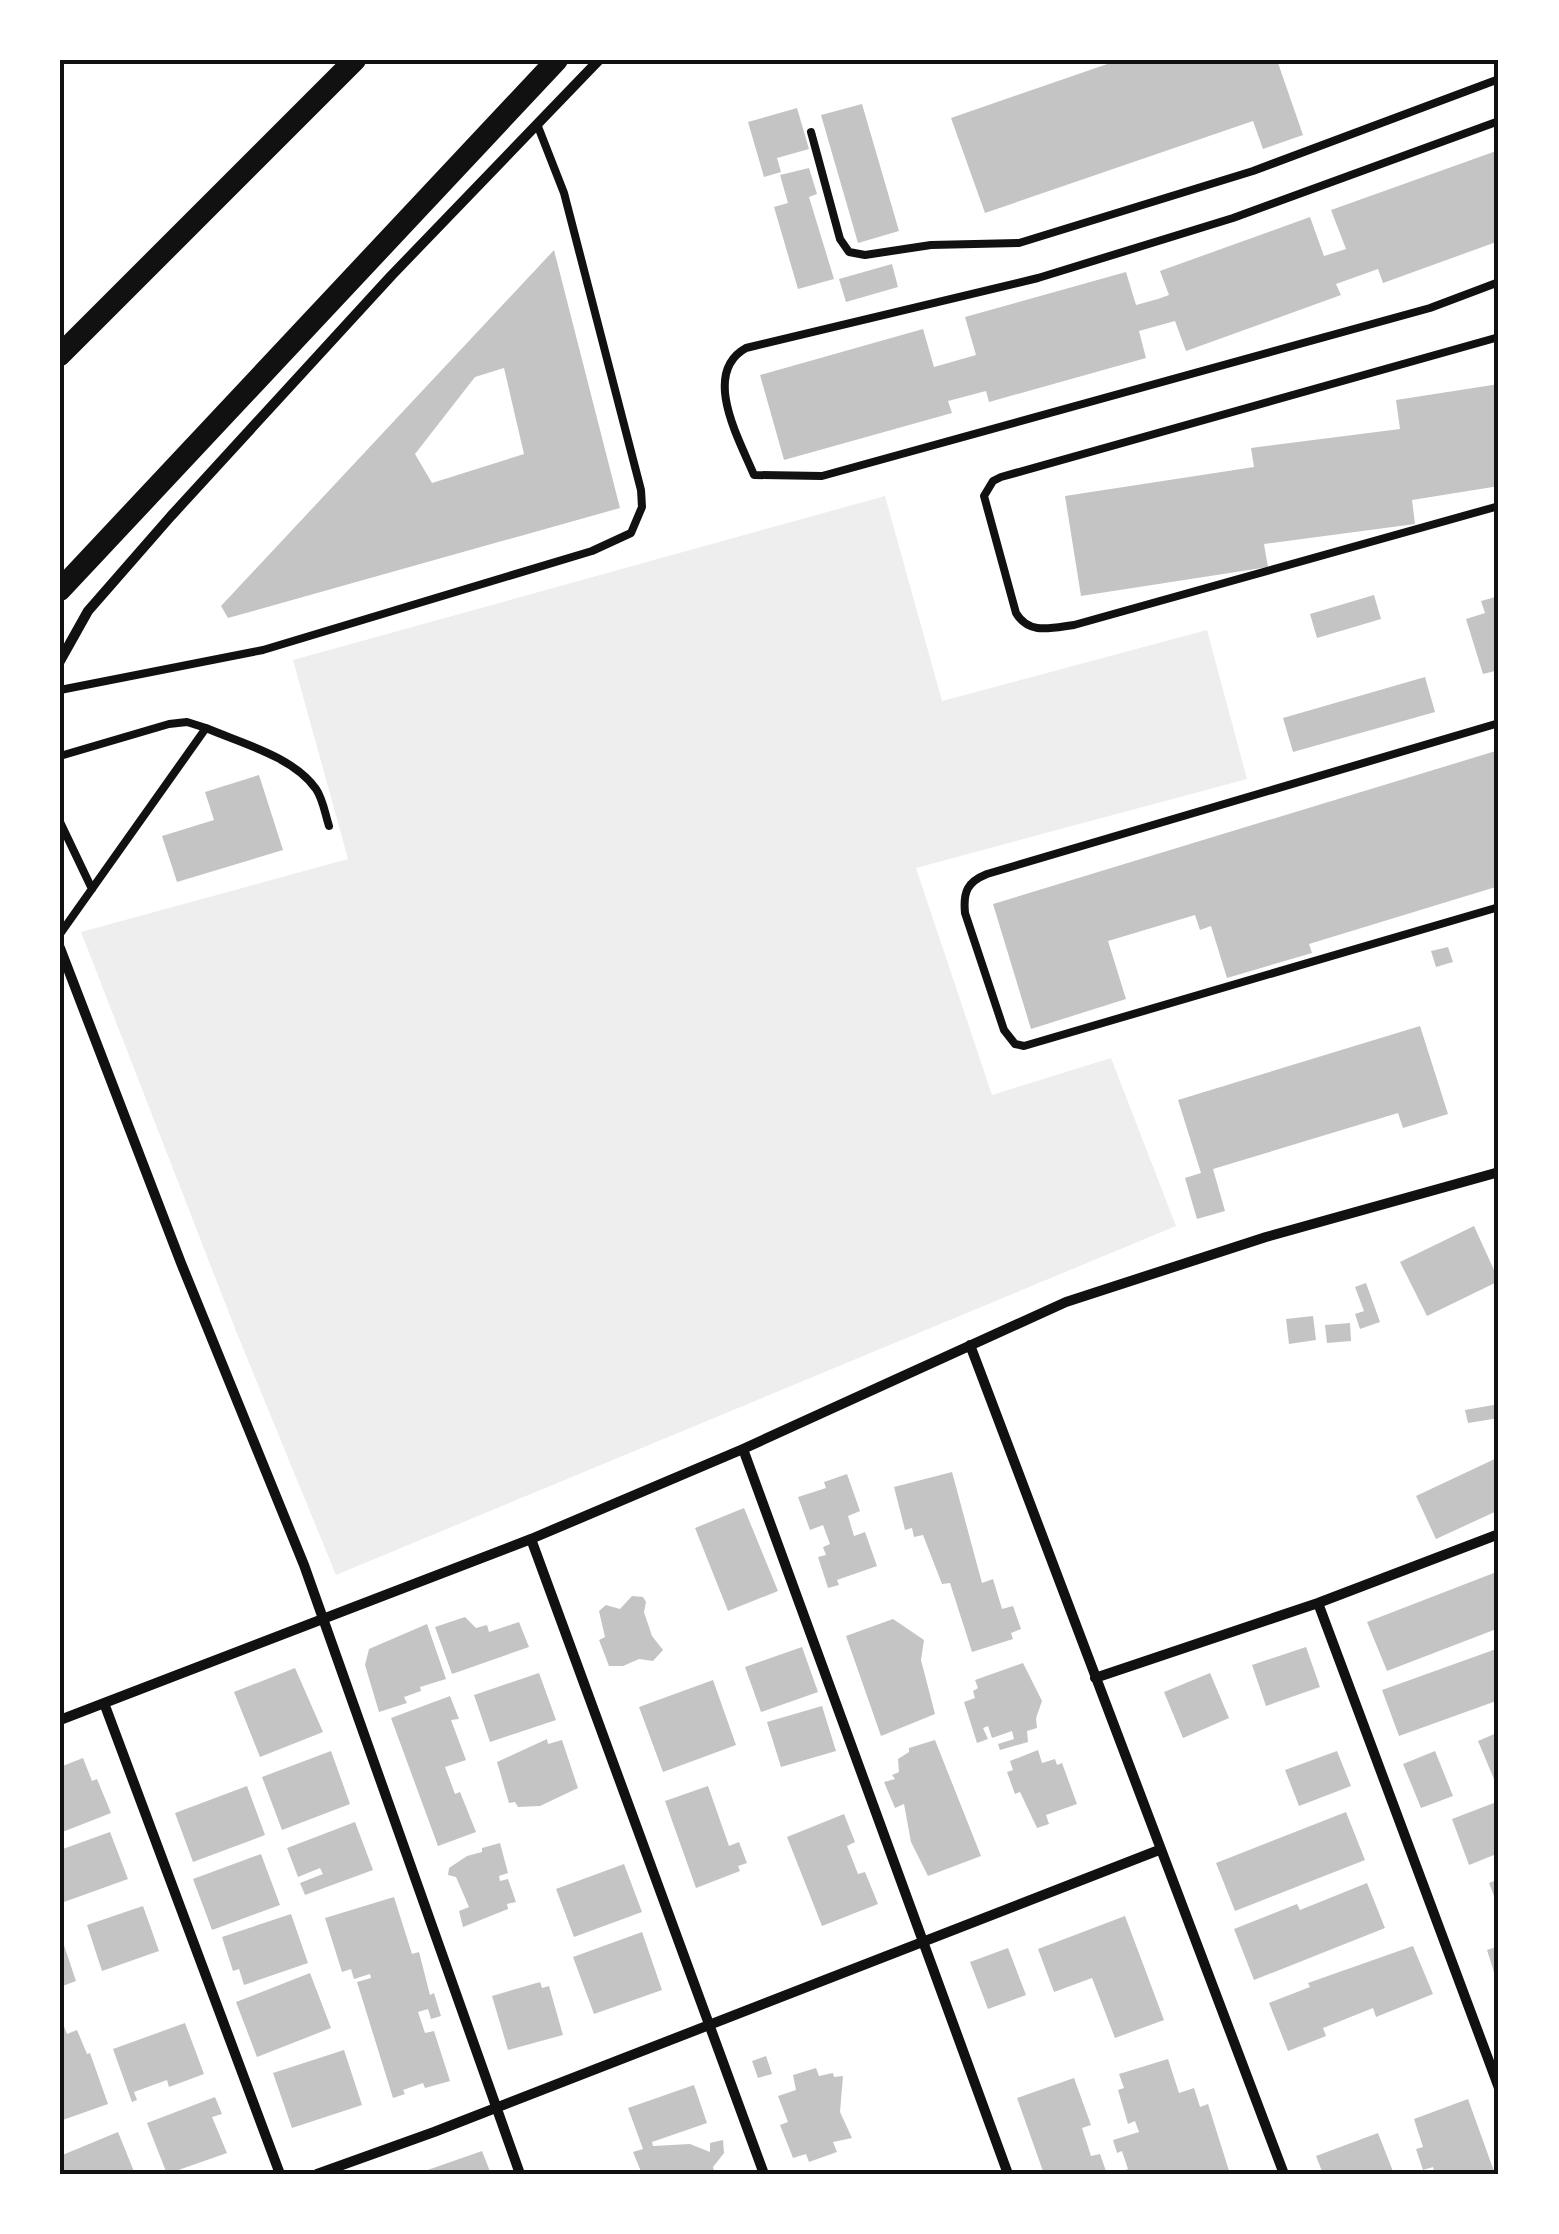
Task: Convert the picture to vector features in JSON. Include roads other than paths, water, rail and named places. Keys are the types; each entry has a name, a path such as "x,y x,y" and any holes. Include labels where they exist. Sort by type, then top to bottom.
{"highway":[{"path":"60,355 355,60"},
{"path":"60,590 557,60"}],"street":[{"path":"60,662 88,611 159,530 391,276 599,60"},
{"path":"60,948 322,1617 520,2174"},
{"path":"60,1720 531,1538 1086,1294 1499,1172"},
{"path":"970,1345 1284,2174"},
{"path":"743,1448 1008,2174"},
{"path":"1095,1678 1318,1602 1499,1534"},
{"path":"531,1538 764,2174"},
{"path":"1318,1602 1499,2088"},
{"path":"104,1703 280,2174"},
{"path":"317,2174 710,2026 1159,1850"}],"lane":[{"path":"811,132 840,239 849,252 865,256 931,245 1019,243 1254,171 1499,80"},
{"path":"1499,121 1233,218 1038,278 746,348 733,355 727,364 724,379 728,410 754,474 829,474 1430,308 1499,282"},
{"path":"60,690 263,650 592,551 631,533 642,508 641,490 564,193 536,124"},
{"path":"1499,337 1001,477 993,481 984,496 1016,612 1020,620 1036,629 1074,625 1499,506"},
{"path":"60,756 187,722 280,760 302,774 316,788 329,826"},
{"path":"1499,724 986,874 975,879 964,898 965,912 1004,1030 1015,1044 1024,1046 1499,907"},
{"path":"60,934 206,728"},
{"path":"60,822 92,890"}]}
